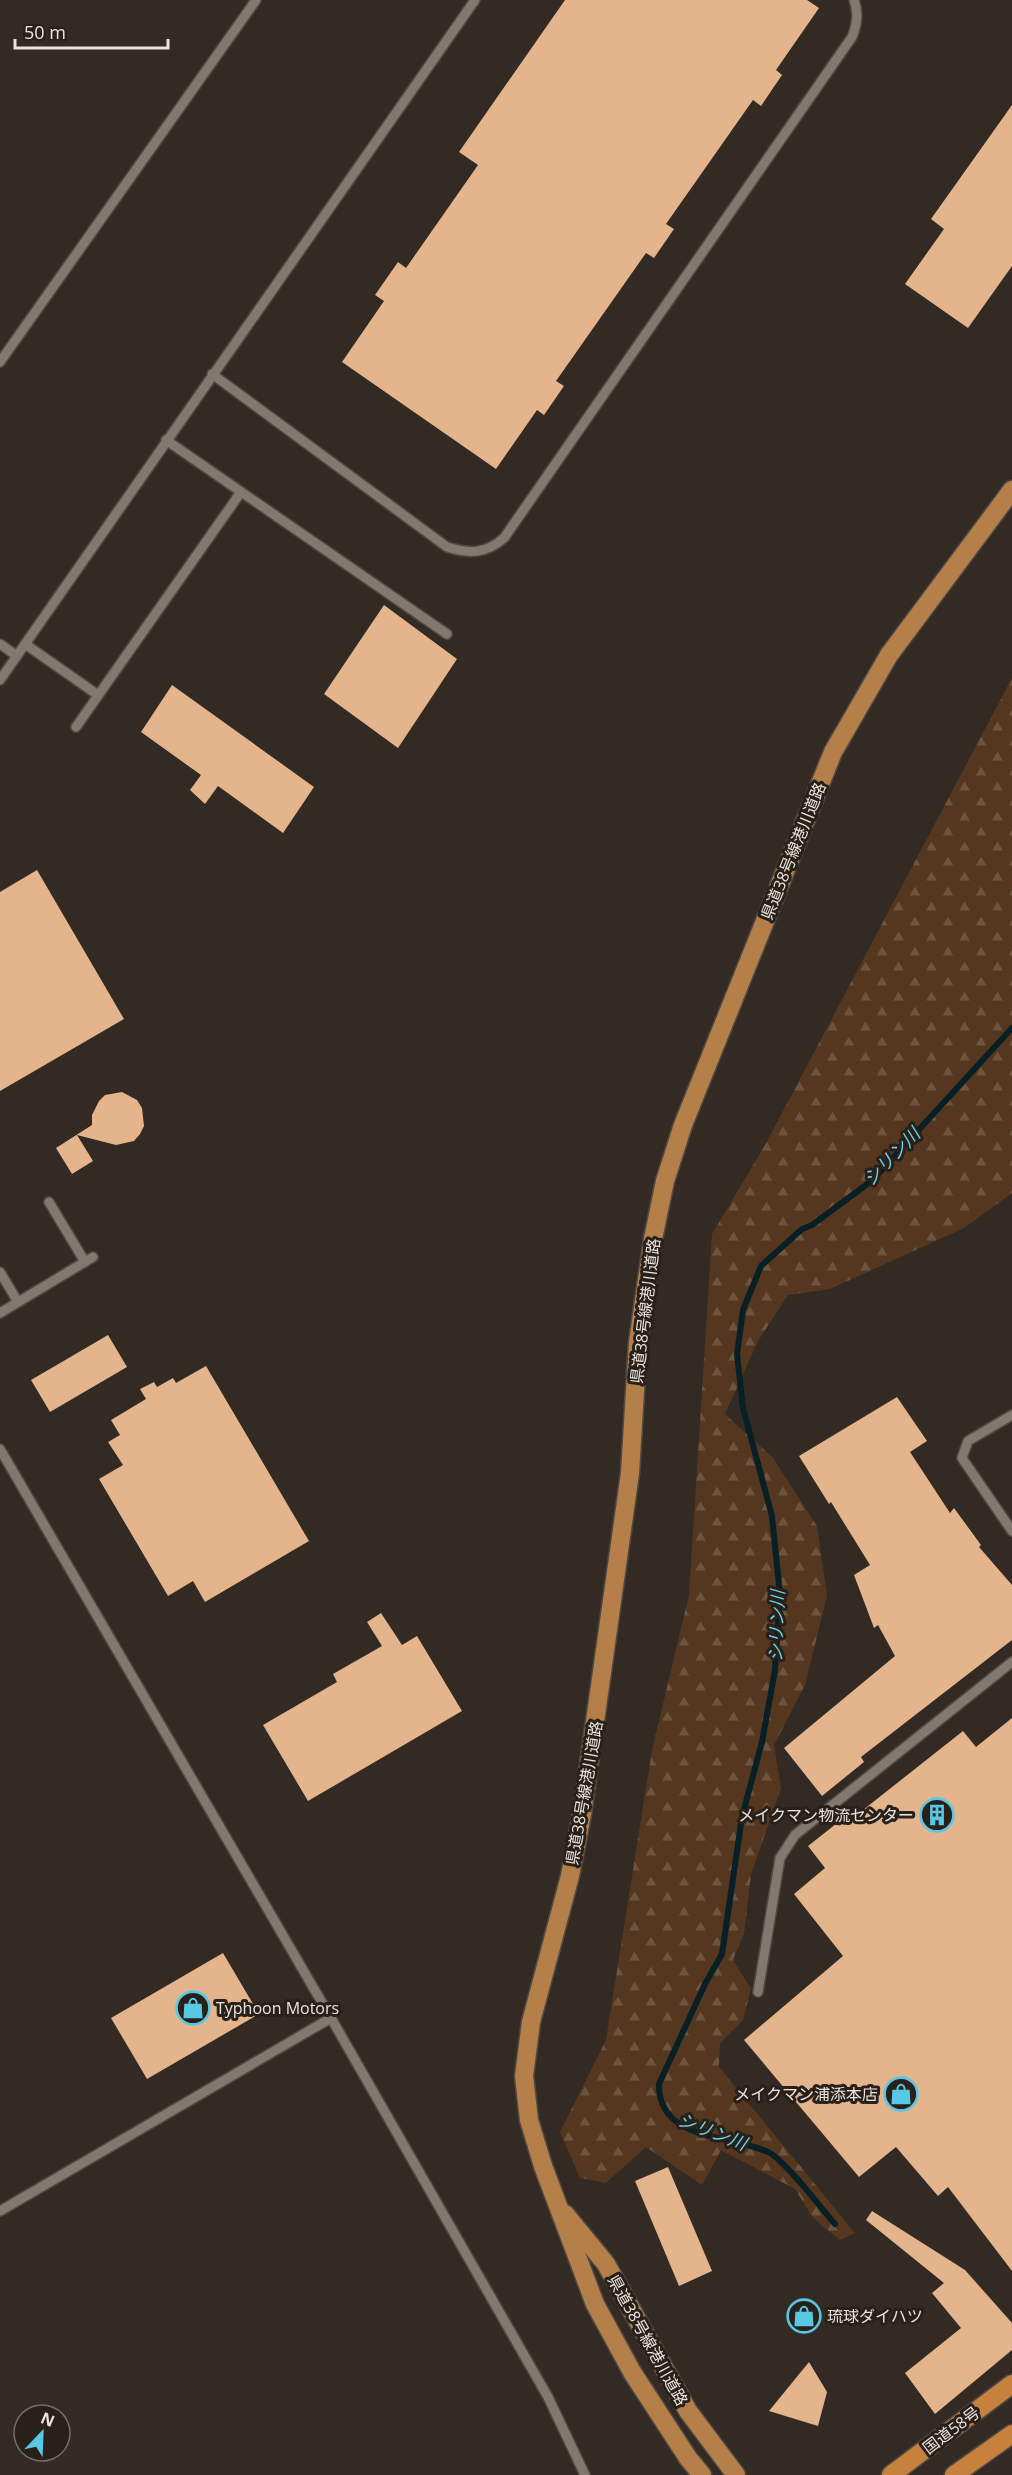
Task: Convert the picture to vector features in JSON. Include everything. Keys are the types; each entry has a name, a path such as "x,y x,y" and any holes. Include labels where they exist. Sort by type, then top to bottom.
{"highway":[{"name":"国道58号","path":"891,2475 1012,2384"},
{"path":"954,2475 1012,2434"}],"main road":[{"name":"県道38号線港川道路","path":"702,2475 688,2458 632,2372 601,2313 568,2237 529,2120 524,2076 526,2047 539,1986 570,1876 582,1814 630,1473 638,1342 653,1239 665,1181 683,1125 833,752 889,655 1012,490"},
{"name":"県道38号線港川道路","path":"559,2205 606,2264 688,2411 736,2475"}],"lane":[{"path":"0,362 256,0"},
{"path":"0,681 475,0"},
{"path":"212,374 447,547 476,552 492,549 511,528 852,38 857,24 854,0"},
{"path":"166,440 447,634"},
{"path":"76,727 241,492"},
{"path":"0,644 17,656"},
{"path":"25,645 98,695"},
{"path":"0,1313 89,1259 49,1202"},
{"path":"0,1272 18,1302"},
{"path":"1012,1414 968,1441 962,1458 1012,1531"},
{"path":"0,1449 331,2018 548,2397 585,2475"},
{"path":"758,1992 780,1858 795,1835 1012,1662"},
{"path":"0,2211 331,2018"}],"green space":[{"path":"1012,678 1012,1193 964,1228 830,1289 788,1295 758,1341 725,1414 773,1458 817,1526 827,1596 805,1685 774,1745 781,1788 751,1875 744,1934 733,1960 751,1989 743,2020 720,2043 719,2067 855,2233 840,2240 813,2218 795,2189 721,2150 702,2185 646,2147 606,2183 580,2178 560,2132 606,2040 652,1750 689,1595 712,1234 765,1145"}],"building":[{"path":"565,0 807,0 819,8 776,70 782,75 761,106 753,100 666,224 674,229 654,258 646,253 556,381 564,386 544,415 537,410 496,469 342,362 384,301 375,295 398,262 406,268 478,165 459,152"},
{"path":"1012,105 1012,266 968,328 905,284 944,229 931,219"},
{"path":"384,605 457,659 398,748 324,694"},
{"path":"172,685 314,787 283,833 218,786 205,804 190,790 201,775 141,732"},
{"path":"37,870 124,1019 0,1091 0,892"},
{"path":"122,1092 137,1100 142,1108 144,1126 140,1134 134,1141 116,1145 77,1135 93,1161 72,1174 56,1148 92,1125 92,1115 105,1095"},
{"path":"108,1335 127,1367 50,1412 31,1380"},
{"path":"206,1366 309,1541 205,1602 193,1581 168,1596 99,1479 123,1465 108,1442 120,1435 111,1420 146,1399 140,1389 154,1382 157,1387 173,1378 176,1383"},
{"path":"897,1397 927,1441 910,1452 950,1513 954,1508 981,1545 979,1547 1012,1585 1012,1640 861,1757 864,1762 822,1796 784,1748 895,1656 878,1625 874,1628 854,1575 870,1565 799,1456"},
{"path":"381,1613 402,1645 417,1636 462,1711 308,1801 263,1725 337,1682 333,1674 382,1646 367,1622"},
{"name":"メイクマン浦添本店","path":"1012,1718 1012,2271 948,2187 938,2196 896,2147 859,2177 744,2040 843,1956 794,1894 825,1868 808,1846 841,1820 844,1825 963,1731 976,1747"},
{"path":"223,1953 259,2014 147,2079 111,2018"},
{"path":"668,2167 712,2271 679,2286 635,2181"},
{"path":"872,2211 965,2270 1012,2323 1012,2350 935,2414 905,2373 961,2328 932,2293 944,2283 866,2220"},
{"path":"809,2362 827,2392 818,2426 769,2411"}],"waterway":[{"name":"シリン川","path":"835,2224 794,2175 770,2153 755,2147 701,2134 684,2127 671,2117 662,2103 659,2084 705,1984 722,1954 742,1817 762,1742 775,1670 780,1595 772,1516 743,1408 737,1354 743,1310 761,1266 802,1229 812,1225 881,1171 1012,1028"}],"place":[{"name":"メイクマン物流センター","path":"937,1815"},
{"name":"Typhoon Motors","path":"193,2008"},
{"name":"メイクマン浦添本店","path":"901,2094"},
{"name":"琉球ダイハツ","path":"804,2316"}]}
